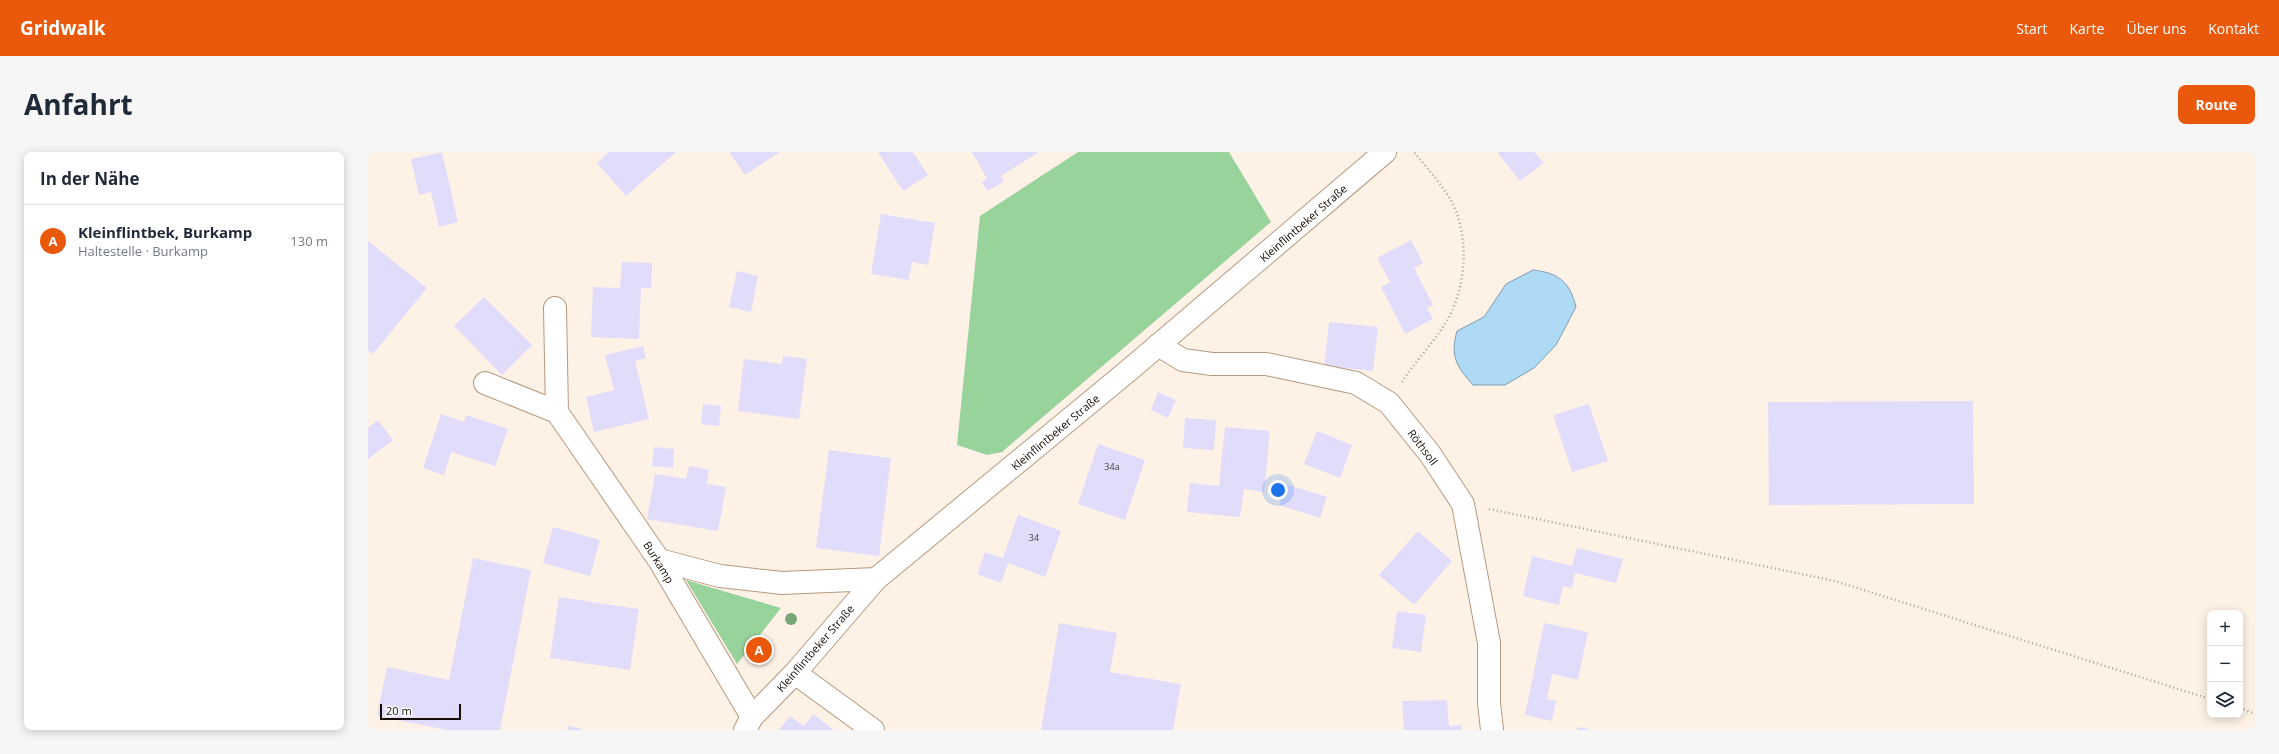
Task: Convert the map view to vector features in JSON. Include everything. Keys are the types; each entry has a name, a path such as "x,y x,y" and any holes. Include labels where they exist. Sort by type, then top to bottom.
{"street":[{"name":"Kleinflintbeker Straße","path":"748,724 795,673 876,579 1158,345 1385,152"},
{"path":"485,383 557,412 555,308"},
{"name":"Röthsoll","path":"1158,345 1183,360 1212,364 1266,364 1356,383 1389,403 1430,454 1463,504 1490,643 1489,703 1492,730"},
{"name":"Burkamp","path":"557,412 659,560 748,724"},
{"path":"659,560 720,576 782,583 876,579"},
{"path":"795,673 873,730"}],"path":[{"path":"1389,403 1450,315 1461,284 1464,254 1457,214 1438,181 1414,152"},
{"path":"1463,504 1835,581 2207,698"},
{"path":"2243,709 2255,714"}],"green space":[{"path":"1078,152 1229,152 1271,222 1002,452 987,455 957,445 980,216"},
{"path":"686,580 781,608 737,664"}],"water":[{"path":"1533,270 1542,271 1562,280 1567,285 1576,307 1556,345 1534,368 1505,385 1473,385 1462,372 1456,360 1454,347 1457,331 1484,317 1506,284"}],"building":[{"path":"442,152 458,222 439,227 431,192 419,195 411,159"},
{"path":"609,152 676,152 626,196 597,163"},
{"path":"731,152 780,152 745,175 730,153"},
{"path":"878,152 913,152 928,175 903,191"},
{"path":"972,152 1039,152 1001,176 1004,182 987,191 982,182 987,179"},
{"path":"1497,152 1534,152 1544,163 1520,181"},
{"path":"881,214 935,223 928,265 912,262 909,280 871,274"},
{"path":"1411,240 1423,263 1414,268 1433,305 1427,308 1433,319 1405,334 1381,287 1390,282 1377,258"},
{"path":"368,241 427,288 373,354 368,350"},
{"path":"622,262 652,263 651,288 641,288 639,339 591,337 593,287 620,288"},
{"path":"737,271 758,276 751,312 729,307"},
{"path":"484,297 532,345 502,375 454,326"},
{"path":"1329,322 1378,327 1373,371 1324,366"},
{"path":"643,346 646,358 635,361 649,419 594,432 586,397 614,390 605,355"},
{"path":"783,356 807,359 799,419 738,411 744,359 782,364"},
{"path":"1158,392 1176,400 1168,418 1151,410"},
{"path":"1973,401 1974,504 1769,505 1768,402"},
{"path":"703,404 721,406 719,426 701,424"},
{"path":"1589,404 1608,461 1572,472 1553,415"},
{"path":"441,414 464,422 466,415 508,429 495,466 451,452 444,475 423,468"},
{"path":"1185,418 1216,420 1214,450 1183,448"},
{"path":"378,420 393,440 368,459 368,428"},
{"path":"1225,427 1270,431 1264,492 1244,489 1240,517 1187,512 1190,483 1219,486"},
{"path":"1317,431 1352,445 1340,478 1304,464"},
{"path":"1098,444 1145,460 1125,520 1078,504"},
{"path":"654,447 674,449 673,468 652,466"},
{"path":"829,450 891,458 879,556 816,548"},
{"path":"689,466 709,470 707,484 726,487 718,531 647,519 655,474 686,479"},
{"path":"1286,484 1327,497 1320,518 1279,505"},
{"path":"1018,515 1061,531 1045,577 1008,563 1001,583 977,574 985,552 1003,558"},
{"path":"553,527 600,540 590,576 543,563"},
{"path":"1418,531 1452,561 1414,605 1379,575"},
{"path":"1577,548 1623,559 1616,583 1575,573 1572,588 1563,586 1559,605 1523,596 1532,556 1572,566"},
{"path":"473,558 531,570 500,730 447,730 377,716 387,667 449,680"},
{"path":"559,597 639,609 630,670 550,658"},
{"path":"1397,611 1426,615 1421,652 1392,648"},
{"path":"1059,623 1117,633 1110,672 1181,684 1173,730 1041,730"},
{"path":"1544,623 1588,632 1578,680 1552,674 1547,699 1556,701 1552,721 1525,715"},
{"path":"1447,700 1449,726 1462,725 1462,730 1404,730 1402,701"},
{"path":"813,714 834,730 779,730 790,716 804,726"},
{"path":"568,726 582,729 582,730 567,730"},
{"path":"1577,727 1589,729 1589,730 1577,730"}],"place":[{"name":"Kleinflintbek, Burkamp","path":"759,650"}]}
